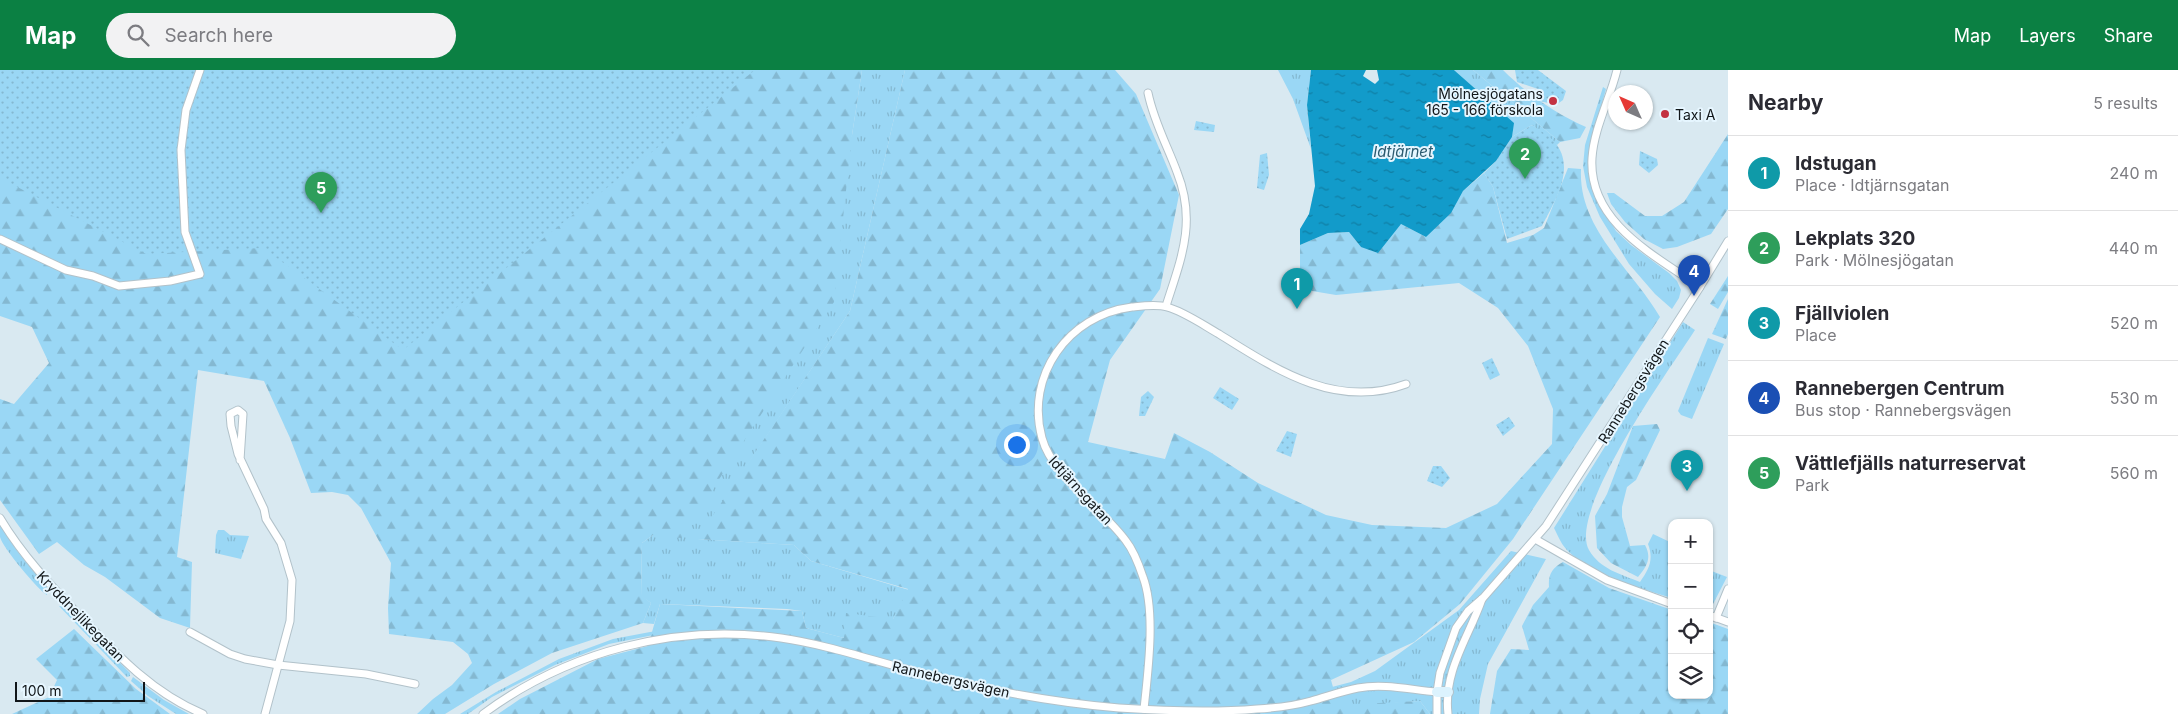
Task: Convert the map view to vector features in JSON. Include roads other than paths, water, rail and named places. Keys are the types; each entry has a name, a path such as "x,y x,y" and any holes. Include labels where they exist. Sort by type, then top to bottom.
{"street":[{"path":"0,239 66,270 93,276 119,286 170,281 200,274 185,232 181,150 186,110 200,70"},
{"path":"1617,70 1594,144 1592,159 1596,192 1604,207 1628,235 1700,287"},
{"path":"1148,93 1152,112 1162,139 1178,172 1186,210 1185,244 1166,306"},
{"name":"Rannebergsvägen","path":"1437,692 1445,654 1456,628 1468,611 1536,539 1561,504 1728,240"},
{"name":"Idtjärnsgatan","path":"1144,710 1150,622 1149,594 1143,576 1127,542 1050,457 1042,438 1039,414 1040,393 1044,375 1056,352 1074,331 1087,322 1120,308 1166,306 1204,325 1274,368 1308,383 1328,389 1359,392 1397,388 1406,384"},
{"path":"240,460 243,414 238,410 232,412 230,418 234,443 240,460 264,509 266,519 281,543 292,580 290,621 265,714"},
{"name":"Kryddnejlikegatan","path":"0,518 34,567 110,648 153,686 172,699 203,714"},
{"path":"1536,539 1608,580 1668,602"},
{"path":"1728,589 1713,617 1728,622"},
{"name":"Rannebergsvägen","path":"483,714 529,684 602,652 647,641 722,634 782,638 814,644 928,675 1018,695 1072,703 1144,710 1257,710 1300,704 1360,688 1379,686 1448,692 1459,649 1477,615 1482,598"},
{"path":"190,632 230,654 278,665 356,672 415,684"},
{"path":"1437,692 1437,714"},
{"path":"1448,692 1448,714"}],"water":[{"name":"Idtjärnet","path":"1311,70 1366,70 1363,76 1375,84 1379,80 1377,70 1454,70 1514,123 1512,137 1496,161 1463,191 1451,213 1426,237 1401,224 1378,253 1361,247 1349,232 1328,233 1300,245 1300,229 1309,214 1315,186 1307,105"}],"place":[{"name":"Mölnesjögatans 165 - 166 förskola","path":"1553,101"},
{"name":"Taxi A","path":"1665,114"},
{"name":"Lekplats 320","path":"1525,179"},
{"name":"Vättlefjälls naturreservat","path":"321,213"},
{"name":"Rannebergen Centrum","path":"1694,296"},
{"name":"Idstugan","path":"1297,309"},
{"name":"Fjällviolen","path":"1687,491"}]}
